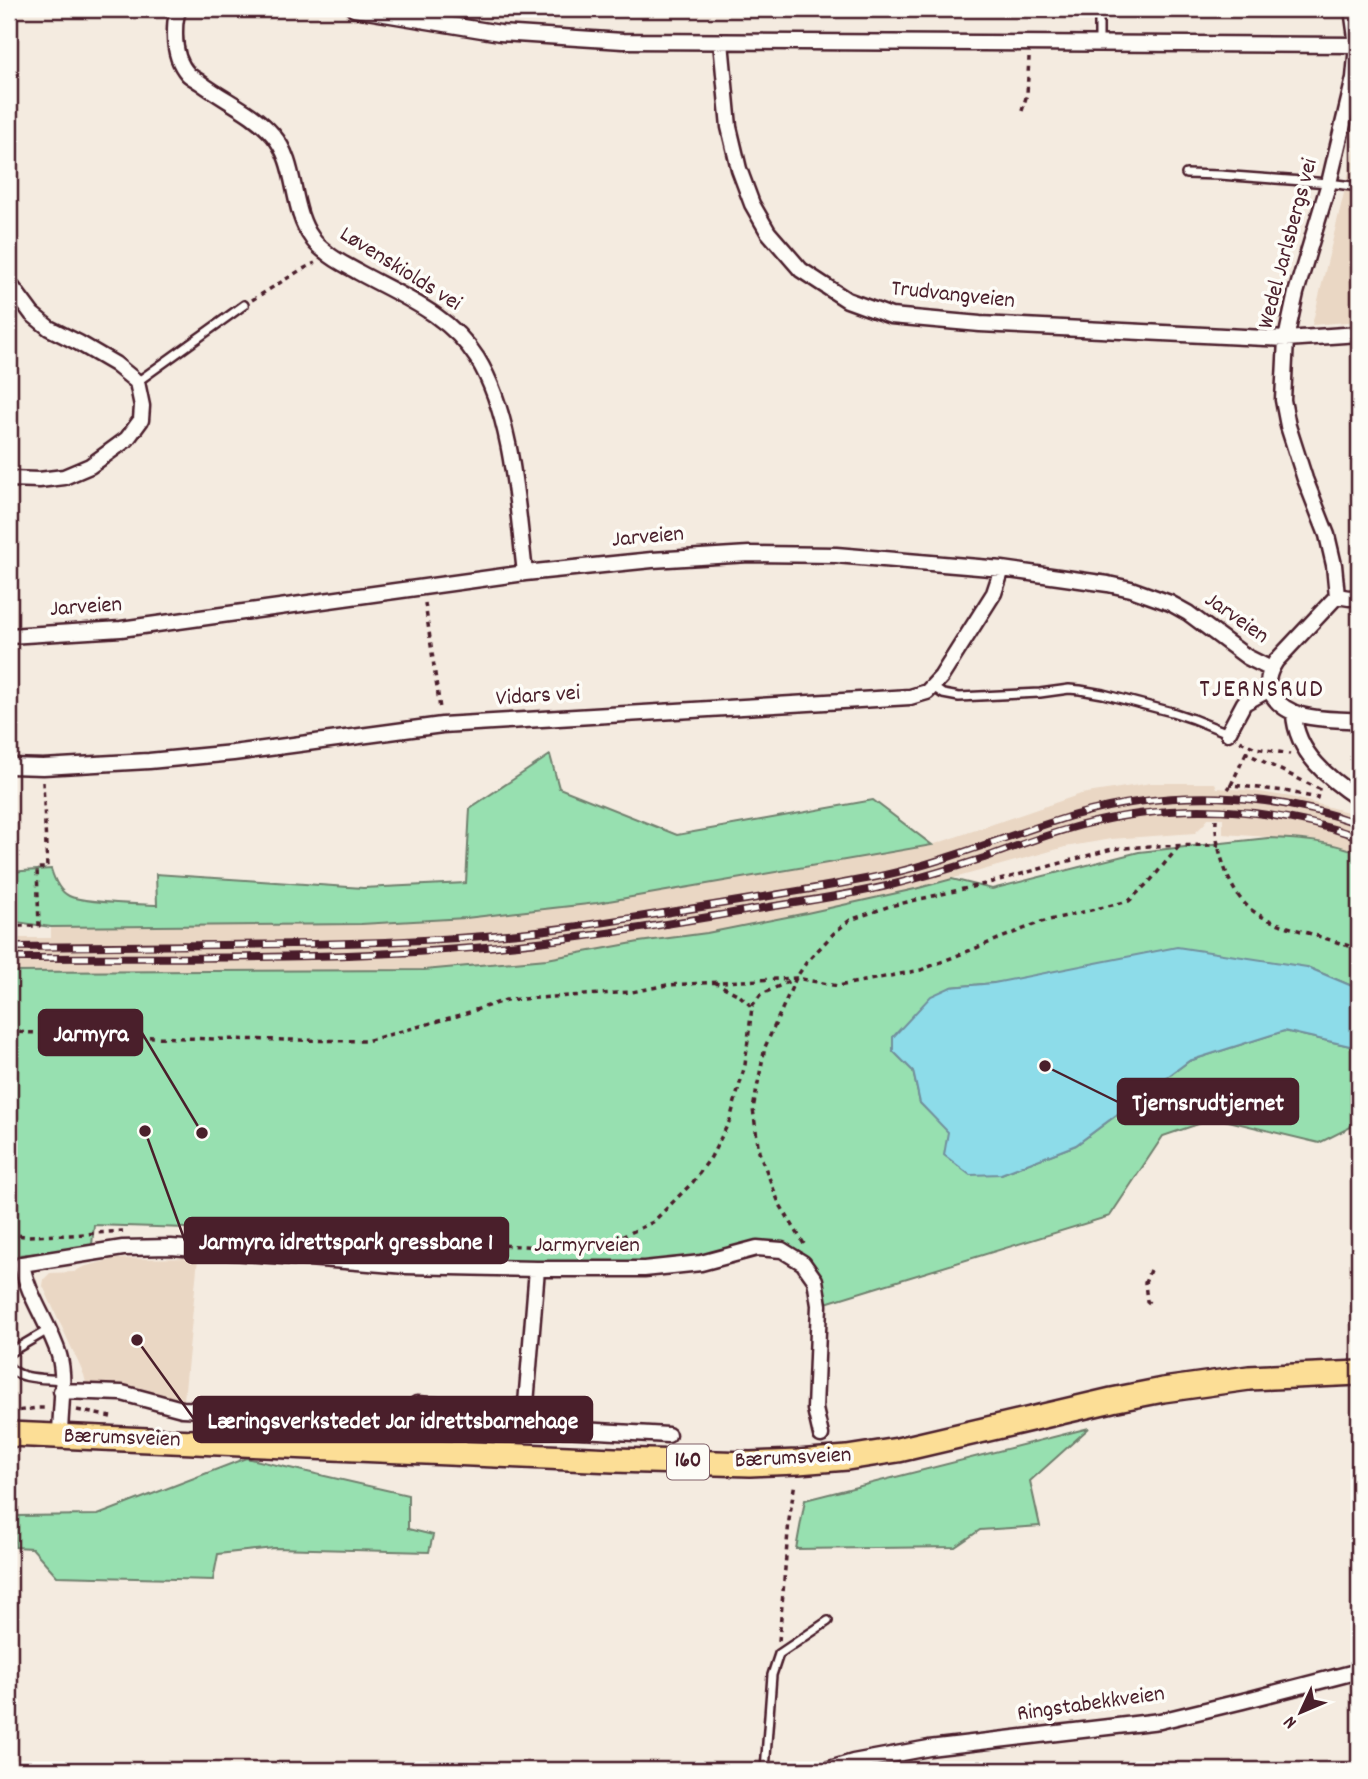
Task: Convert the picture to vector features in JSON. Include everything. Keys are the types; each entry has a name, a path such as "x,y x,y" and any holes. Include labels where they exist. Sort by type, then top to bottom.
{"main road":[{"name":"Bærumsveien","path":"9,1434 614,1460 750,1464 798,1462 898,1450 1112,1400 1190,1386 1249,1378 1359,1373"}],"street":[{"name":"Løvenskiolds vei","path":"178,9 175,19 178,58 188,74 248,113 265,126 281,144 303,222 312,240 330,256 439,317 462,337 478,360 496,399 507,439 525,573"},
{"path":"354,9 500,33 623,41 1358,45"},
{"name":"Wedel Jarlsbergs vei","path":"1337,596 1327,535 1305,478 1283,400 1286,339 1296,293 1329,183 1354,78 1358,45 1352,9"},
{"name":"Trudvangveien","path":"721,43 729,127 739,170 752,204 768,232 801,270 847,300 891,316 980,324 1286,339 1359,334"},
{"path":"9,283 32,314 49,328 115,364 137,382 142,406 141,420 127,439 90,466 64,477 9,479"},
{"name":"Jarveien","path":"9,636 121,629 525,573 652,559 749,554 836,555 1002,569 1108,584 1154,596 1188,613 1247,657 1271,669"},
{"path":"933,687 994,593 1002,569"},
{"path":"1359,597 1337,596 1276,661 1268,681 1268,690 1281,706 1294,714 1359,721"},
{"name":"Vidars vei","path":"9,766 43,768 149,761 233,753 442,725 898,698 919,695 933,687"},
{"path":"1228,733 1244,703 1268,690"},
{"path":"1294,714 1296,732 1305,748 1325,773 1359,799"},
{"name":"Jarmyrveien","path":"60,1436 60,1357 15,1262 123,1248 171,1247 406,1266 537,1269 644,1269 701,1263 757,1248 782,1250 803,1263"},
{"path":"803,1263 815,1280 819,1305 815,1409 821,1436"},
{"path":"526,1404 537,1269"},
{"path":"61,1386 122,1393 182,1409 399,1419"},
{"path":"417,1404 506,1410 526,1404"},
{"path":"526,1404 550,1425 564,1430 668,1435"},
{"name":"Ringstabekkveien","path":"825,1770 929,1748 1160,1721 1359,1671"}],"lane":[{"path":"1099,9 1099,43"},
{"path":"1186,174 1359,187"},
{"path":"137,382 244,305"},
{"path":"933,687 943,694 959,697 1080,690 1172,712 1228,733"},
{"path":"9,1353 48,1331"},
{"path":"9,1367 21,1376 61,1386"},
{"path":"765,1770 772,1675 779,1654 828,1620"}],"path":[{"path":"1022,111 1027,94 1029,42"},
{"path":"244,305 299,271 330,256"},
{"path":"422,587 442,725"},
{"path":"1228,733 1250,746 1288,754 1305,748"},
{"path":"1246,753 1319,789 1317,798 1285,791 1229,787 1246,753 1250,746"},
{"path":"9,928 39,926 37,869 47,868 43,768"},
{"path":"1216,818 1219,845 1232,886 1254,912 1279,925 1359,949"},
{"path":"9,1032 366,1041 506,1000 632,992 667,985 796,978 838,986 920,970 1041,922 1129,901 1151,880 1180,845"},
{"path":"803,1263 808,1250 779,1203 759,1152 753,1109 765,1046 796,978 834,933 850,920 890,906 985,884 1112,849 1219,845"},
{"path":"181,1231 565,1248 608,1243 653,1222 693,1182 711,1157 730,1120 745,1065 752,1007 760,995 796,978"},
{"path":"714,982 739,995 752,1007"},
{"path":"9,1234 71,1235 125,1231"},
{"path":"1150,1270 1145,1283 1147,1301 1153,1306"},
{"path":"9,1412 37,1408 82,1410 122,1419"},
{"path":"780,1628 789,1520 794,1493"}],"shaded area":[{"path":"1359,131 1359,321 1312,325"},
{"path":"1151,783 1215,783 1217,788 1291,797 1359,815 1359,853 1312,840 1223,834 1223,818 1208,818 1195,833 1111,839 1065,847 874,899 707,933 547,959 424,970 9,972 9,938 51,938 51,927 361,924 466,918 597,903 932,845 1081,794"},
{"path":"198,1258 184,1400 119,1386 86,1383 43,1286 44,1279 50,1273 74,1272 113,1259"}],"green space":[{"path":"550,755 559,788 677,835 873,800 932,845 597,903 466,918 361,924 51,927 9,921 9,872 51,869 55,881 69,896 98,902 157,905 156,874 363,888 466,883 470,808"},
{"path":"1268,838 1315,841 1359,853 1359,989 1307,967 951,987 893,1051 913,1071 920,1103 949,1132 1001,1174 1076,1145 1189,1061 1284,1031 1359,1048 1359,1123 1319,1143 1216,1118 1163,1136 1110,1216 819,1305 803,1263 782,1250 701,1263 406,1266 401,1235 94,1225 92,1245 89,1248 19,1255 9,1272 9,972 424,970 547,959 707,933 952,879 992,889 1139,852"},
{"path":"1089,1428 1030,1481 1040,1526 980,1530 955,1547 796,1549 805,1500"},
{"path":"246,1458 408,1495 408,1529 433,1535 429,1552 274,1548 218,1554 213,1580 57,1576 32,1548 15,1547 14,1516 98,1515"}],"water":[{"path":"1177,947 1307,967 1359,989 1359,1048 1284,1031 1189,1061 1076,1145 1001,1174 970,1175 944,1155 948,1132 920,1103 913,1071 893,1051 893,1037 931,996 951,987 994,983"}],"railway":[{"path":"9,947 401,941 490,936 579,926 885,875 1075,815 1146,801 1218,797 1254,800 1290,805 1359,824"},
{"path":"9,958 223,958 366,954 437,951 579,937 875,889 984,858 1082,825 1151,812 1221,810 1256,813 1359,837"}],"place":[{"name":"Tjernsrudtjernet","path":"1045,1066"},
{"name":"Jarmyra idrettspark gressbane 1","path":"145,1131"},
{"name":"Jarmyra","path":"202,1133"},
{"name":"Læringsverkstedet Jar idrettsbarnehage","path":"137,1340"}],"district":[{"name":"TJERNSRUD","path":"1262,690"}]}
